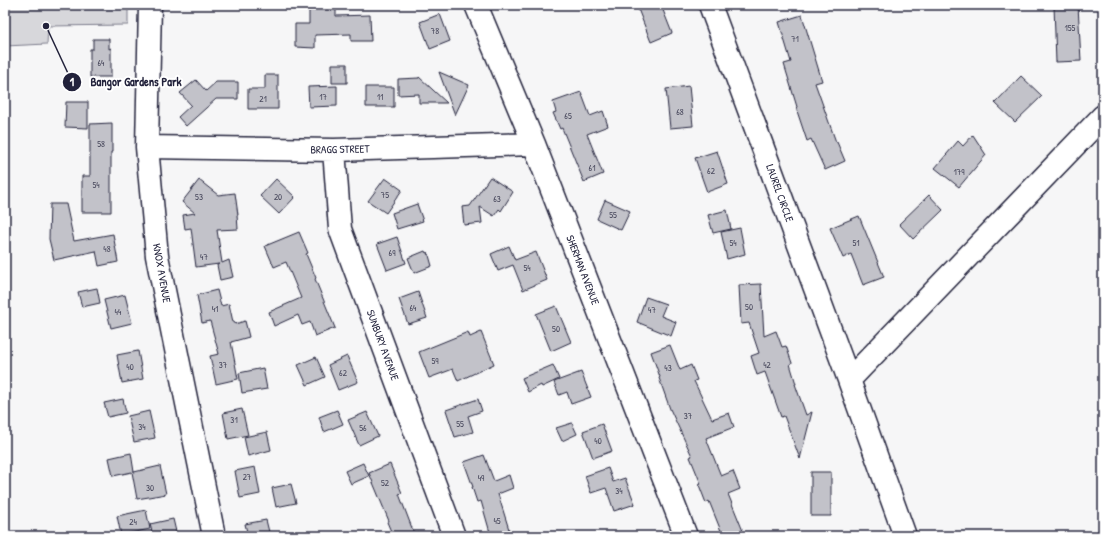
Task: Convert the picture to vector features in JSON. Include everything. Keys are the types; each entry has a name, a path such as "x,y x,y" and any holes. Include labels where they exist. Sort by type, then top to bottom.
{"street":[{"name":"KNOX AVENUE","path":"150,5 147,147 157,256 214,536"},
{"name":"SHERMAN AVENUE","path":"476,5 534,144 686,536"},
{"name":"LAUREL CIRCLE","path":"710,5 849,380 905,536"},
{"path":"849,380 1103,116"},
{"name":"BRAGG STREET","path":"147,147 334,150 534,144"},
{"name":"SUNBURY AVENUE","path":"334,150 340,229 454,536"}],"shaded area":[{"path":"5,5 128,5 128,25 48,26 47,44 5,46"}],"building":[{"path":"309,5 336,5 336,16 370,15 371,41 351,41 351,34 315,35 315,48 295,47 295,24 309,24"},
{"path":"648,5 661,5 672,33 651,42 638,9"},
{"path":"1078,5 1081,61 1056,62 1054,6"},
{"path":"440,14 450,41 430,49 420,22"},
{"path":"802,15 822,81 815,83 836,142 845,161 825,170 811,139 807,141 784,64 791,62 779,22"},
{"path":"93,39 109,39 109,49 111,48 111,77 90,77 90,49 93,49"},
{"path":"332,64 347,64 347,83 332,83"},
{"path":"439,72 469,85 455,115"},
{"path":"265,75 278,75 278,109 248,109 248,89 265,89"},
{"path":"1021,76 1042,96 1015,122 995,103"},
{"path":"419,77 447,103 419,103 419,94 398,95 398,79"},
{"path":"196,80 206,91 216,82 238,82 238,99 216,99 186,126 178,117 191,105 180,93"},
{"path":"337,86 337,106 309,107 308,87"},
{"path":"689,86 693,126 670,128 666,89"},
{"path":"366,87 394,87 394,107 366,107"},
{"path":"581,92 590,116 603,111 608,126 587,134 603,174 584,182 562,128 560,129 553,113 556,112 553,102"},
{"path":"66,102 88,102 88,128 65,127"},
{"path":"112,123 111,212 82,212 82,176 90,176 90,124"},
{"path":"973,135 986,155 959,187 935,168 958,141 963,146"},
{"path":"717,151 728,184 707,192 695,158"},
{"path":"490,177 513,192 501,211 499,209 494,216 480,207 482,223 464,225 462,207 470,206"},
{"path":"385,178 402,190 386,213 368,201"},
{"path":"276,179 295,197 279,214 260,196"},
{"path":"199,180 218,195 235,193 238,229 217,230 222,263 229,260 233,277 220,280 217,265 219,264 196,267 191,228 185,229 183,215 195,213 182,202"},
{"path":"929,195 943,210 913,239 899,224"},
{"path":"605,200 630,211 621,230 597,219"},
{"path":"50,204 66,204 74,241 113,234 118,262 99,266 96,251 54,260 49,239"},
{"path":"417,204 423,221 397,229 392,213"},
{"path":"727,210 731,229 713,233 708,215"},
{"path":"859,216 884,277 863,285 851,254 843,258 830,228"},
{"path":"740,228 745,254 727,259 721,232"},
{"path":"299,232 308,253 306,254 316,278 315,279 335,328 315,336 310,322 302,325 298,315 274,326 269,312 301,298 286,262 274,267 265,246"},
{"path":"397,237 406,263 387,270 377,244"},
{"path":"509,246 515,260 536,252 547,280 523,290 513,265 498,271 491,254"},
{"path":"425,251 426,253 428,252 432,266 414,273 408,258"},
{"path":"761,284 764,336 776,331 782,347 786,346 792,363 790,364 795,384 806,415 812,412 800,459 784,416 781,417 765,372 757,375 751,356 759,353 749,323 741,324 739,285"},
{"path":"97,288 100,303 82,307 78,292"},
{"path":"217,290 221,306 229,304 233,322 235,322 235,324 245,321 249,337 231,342 238,379 216,384 210,356 219,354 210,321 202,323 197,295"},
{"path":"418,292 427,318 408,324 399,299"},
{"path":"125,295 132,323 111,328 104,300"},
{"path":"646,297 666,304 661,316 676,322 671,336 637,322"},
{"path":"556,306 571,342 551,351 536,314"},
{"path":"468,332 470,337 481,332 494,364 458,381 453,369 429,378 419,352"},
{"path":"670,345 680,370 691,365 697,380 694,381 712,419 729,413 734,427 706,438 721,476 733,471 740,489 728,494 745,536 723,536 709,501 706,503 699,485 701,484 690,457 692,456 670,409 651,352"},
{"path":"138,351 143,379 122,383 117,355"},
{"path":"347,356 358,382 338,390 328,365"},
{"path":"316,357 325,377 307,385 298,365"},
{"path":"553,365 559,379 542,387 541,385 528,392 522,378"},
{"path":"263,368 267,389 242,393 239,373"},
{"path":"581,372 591,397 571,404 567,392 559,395 554,382"},
{"path":"123,399 126,413 108,417 104,403"},
{"path":"478,399 482,411 468,416 473,432 455,437 446,410"},
{"path":"242,409 248,435 228,439 223,413"},
{"path":"337,410 343,424 324,432 319,417"},
{"path":"149,411 155,438 134,442 128,416"},
{"path":"367,412 378,436 359,445 348,420"},
{"path":"572,423 577,434 562,441 556,428"},
{"path":"602,424 612,451 593,458 583,431"},
{"path":"267,432 271,450 248,456 244,437"},
{"path":"131,453 134,472 160,466 166,494 137,499 132,472 113,476 109,458"},
{"path":"484,455 494,481 509,475 513,488 498,494 511,536 491,536 481,501 477,502 472,487 464,462"},
{"path":"363,463 369,476 351,484 345,471"},
{"path":"390,464 402,493 399,494 415,536 393,536 387,522 389,521 369,473"},
{"path":"255,467 260,494 240,498 235,471"},
{"path":"608,468 613,482 625,478 635,504 614,511 606,488 591,493 585,476"},
{"path":"811,472 831,472 831,516 811,516"},
{"path":"291,484 296,503 276,507 272,488"},
{"path":"146,510 150,529 121,535 117,516"},
{"path":"173,519 177,536 153,536 150,524"},
{"path":"266,520 270,536 248,536 245,524"}],"place":[{"name":"Bangor Gardens Park","path":"46,26"}]}
